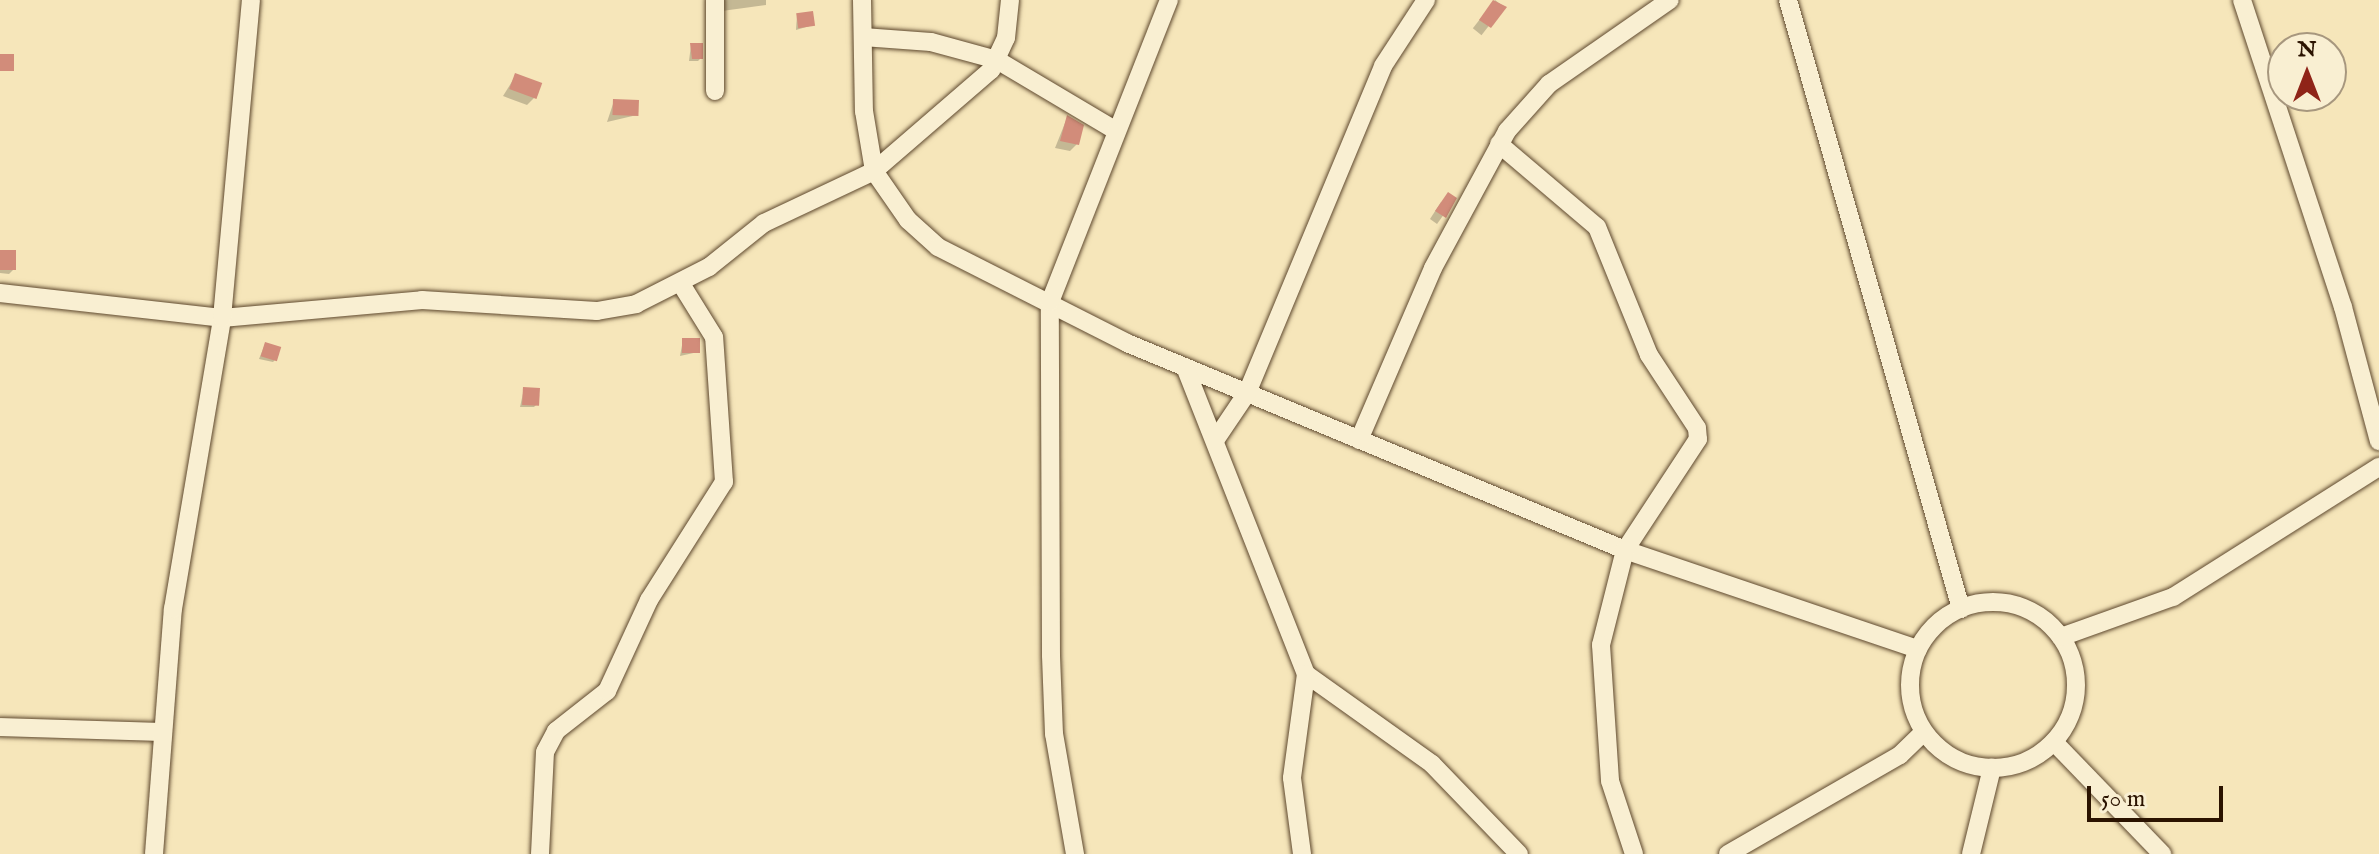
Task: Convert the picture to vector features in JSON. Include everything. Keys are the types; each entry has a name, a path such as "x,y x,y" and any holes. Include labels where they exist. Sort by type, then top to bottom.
{"street":[{"path":"154,854 161,732 173,609 222,318 251,0"},
{"path":"715,0 715,91"},
{"path":"862,0 874,171 908,220 938,247 1185,367 1625,550 1918,649"},
{"path":"0,293 222,318 422,300 597,311 681,284 764,223 874,171 997,60 1010,0"},
{"path":"1075,854 1051,671 1050,302 1115,130 1169,0"},
{"path":"1216,439 1247,393 1383,66 1426,0"},
{"path":"1359,440 1433,268 1499,144 1549,84 1670,0"},
{"path":"1788,0 1961,609"},
{"path":"2242,0 2335,279 2379,441"},
{"path":"863,37 931,42 997,60 1115,130"},
{"path":"1499,144 1597,227 1649,355 1697,428 1698,439 1625,550 1601,645 1599,689 1610,781 1634,854"},
{"path":"540,854 545,752 556,731 607,691 649,600 724,482 714,337 681,284"},
{"path":"1185,367 1216,439 1306,674 1292,778 1302,854"},
{"path":"2061,637 2173,597 2379,467"},
{"path":"2016,606 2061,637 2076,691 2054,742 2036,756 1992,768 1942,751 1924,732 1910,691 1918,649 1961,609 2016,606"},
{"path":"1306,674 1432,764 1519,854"},
{"path":"0,727 161,732"},
{"path":"1728,854 1900,755 1924,732"},
{"path":"2054,742 2162,854"},
{"path":"1971,854 1992,768"}],"building":[{"path":"1493,0 1507,7 1491,28 1479,20"},
{"path":"813,11 815,26 798,28 796,13"},
{"path":"690,43 703,43 703,59 692,59"},
{"path":"0,54 14,54 14,71 0,71"},
{"path":"515,73 542,83 536,99 509,89"},
{"path":"613,99 639,100 638,116 612,115"},
{"path":"1067,115 1084,125 1079,145 1060,141"},
{"path":"1448,192 1457,198 1446,218 1435,211"},
{"path":"0,250 16,250 16,270 0,270"},
{"path":"682,338 700,338 700,353 682,353"},
{"path":"265,342 281,347 277,361 261,356"},
{"path":"523,387 540,388 539,406 522,405"}]}
